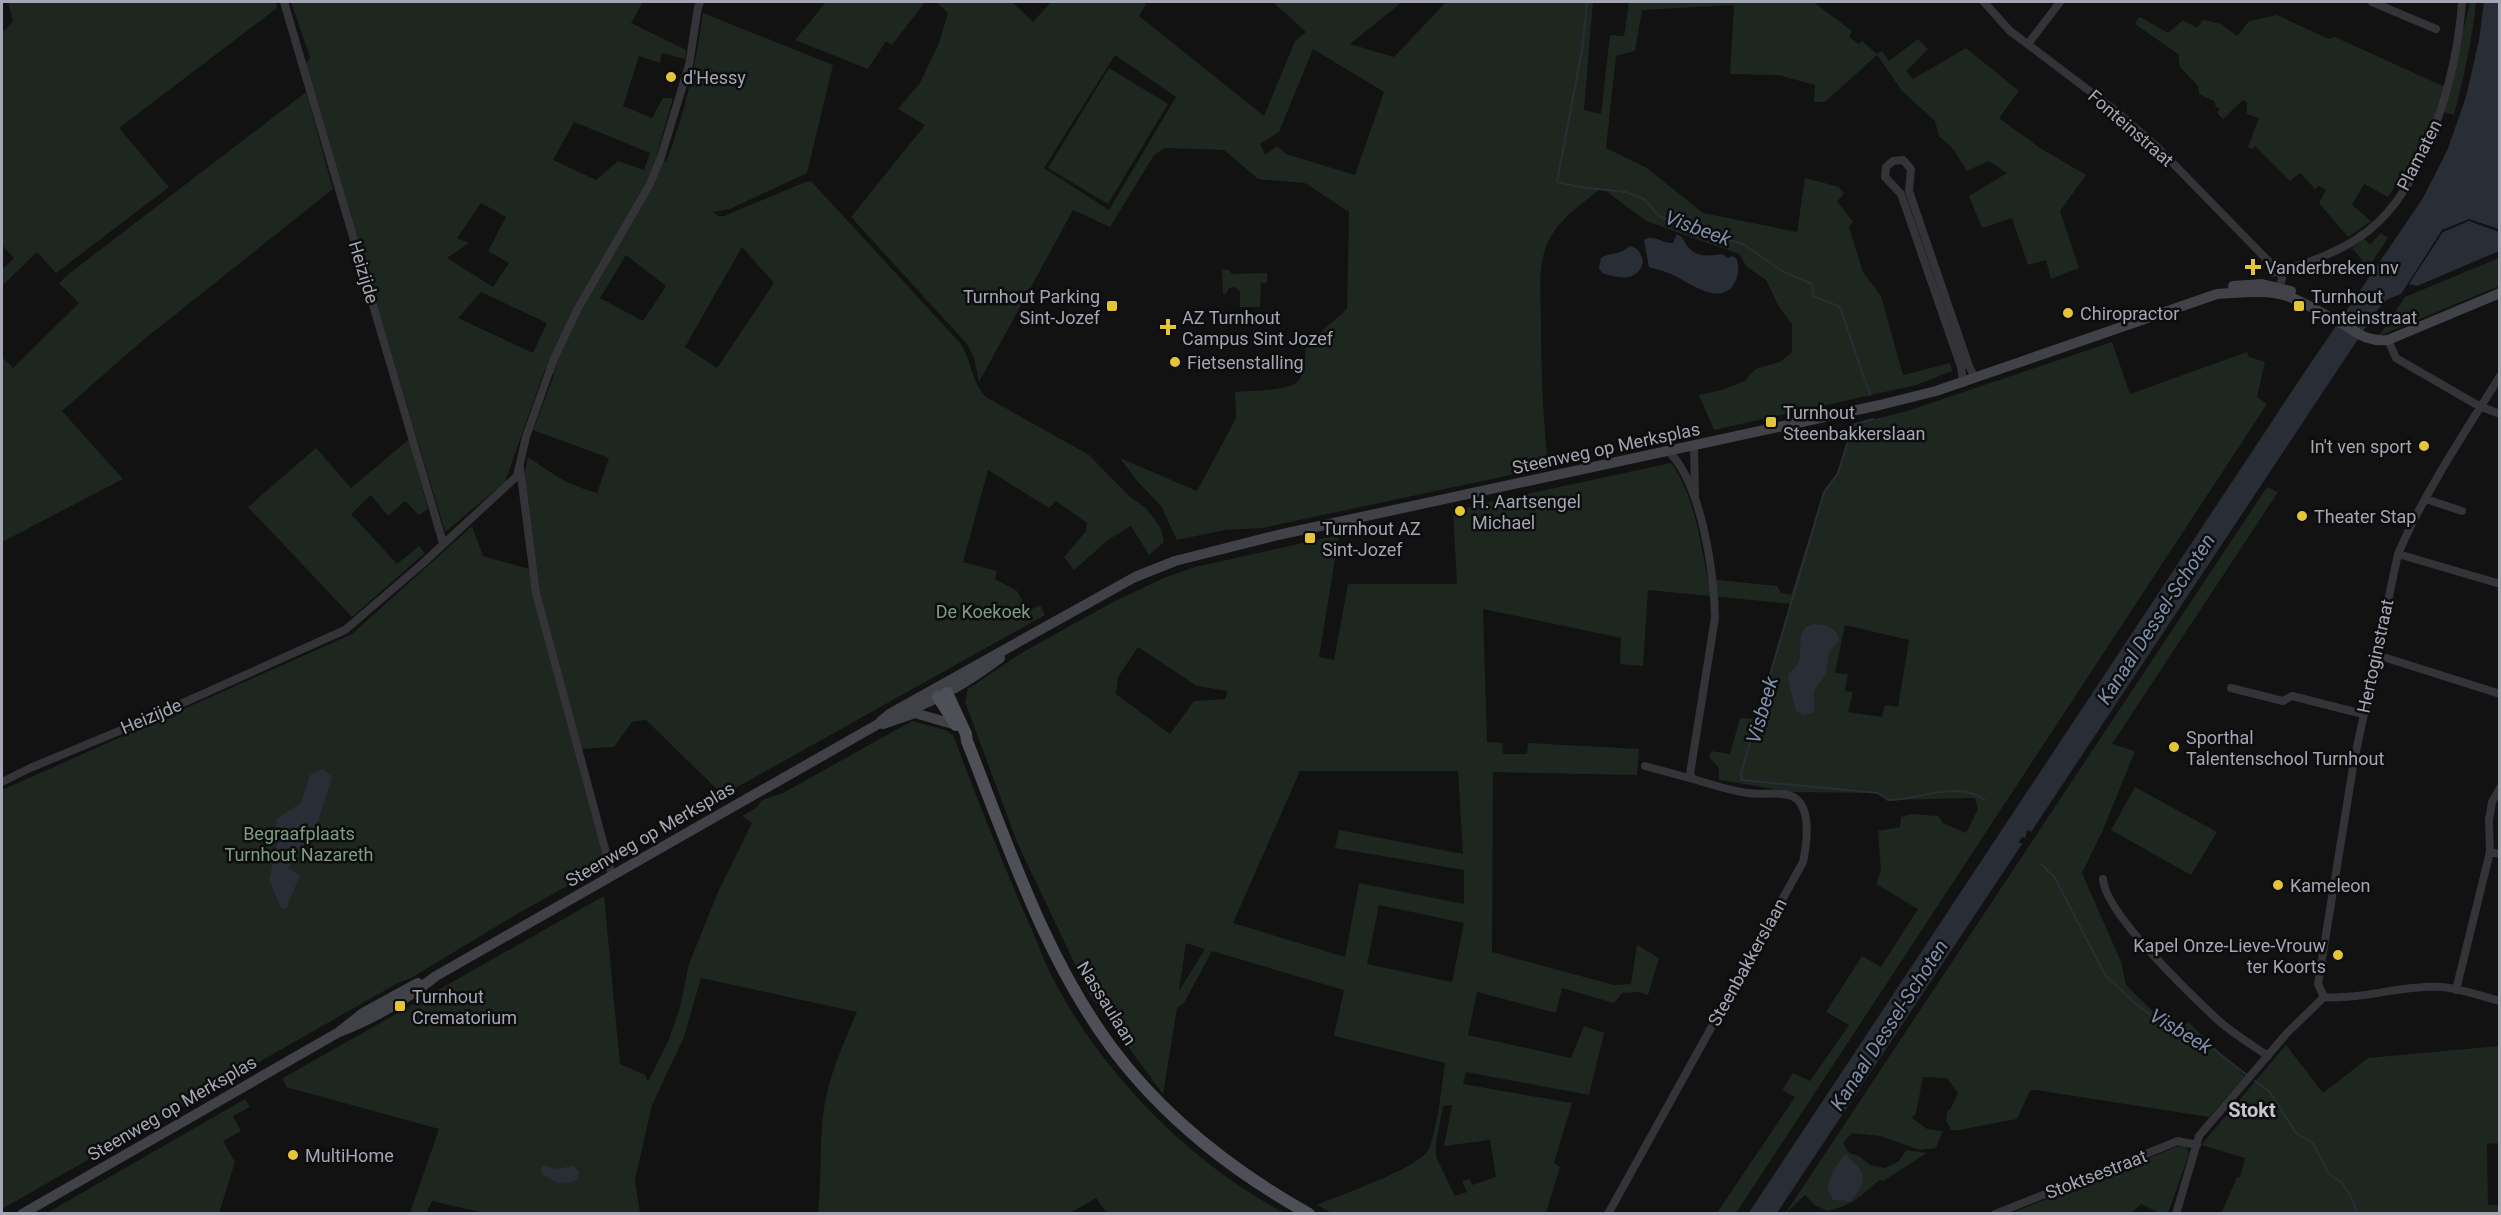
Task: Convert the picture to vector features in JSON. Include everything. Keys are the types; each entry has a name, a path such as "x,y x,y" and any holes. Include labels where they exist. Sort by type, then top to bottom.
{"main road":[{"name":"Nassaulaan","path":"942,692 954,707 1043,926 1077,993 1112,1048 1160,1104 1197,1138 1244,1175 1309,1214"},
{"name":"Nassaulaan","path":"942,692 956,725 967,741"}],"street":[{"name":"Heizijde","path":"284,2 443,543"},
{"name":"Heizijde","path":"2,782 345,630 517,476 526,437 553,361 578,310 650,184 661,157 689,65 700,2"},
{"name":"Fonteinstraat","path":"1984,2 1998,20 2115,111 2157,147 2271,264 2274,284"},
{"path":"2028,44 2060,2"},
{"path":"2372,2 2436,29"},
{"name":"Plamaten","path":"2274,284 2309,262 2353,241 2369,230 2399,195 2420,161 2439,115 2458,38 2462,2"},
{"path":"1963,380 1961,367 1901,194 1885,177 1886,167 1893,160 1903,160 1911,169 1909,190 1974,376"},
{"name":"Steenweg op Merksplas","path":"942,692 1010,646 1135,576 1175,561 1278,535 1694,446 1936,391 2240,285 2274,284 2322,304 2337,321 2360,336 2373,340 2388,340"},
{"path":"2499,293 2388,340 2396,358 2479,406 2499,414"},
{"name":"Hertoginstraat","path":"2324,997 2318,984 2363,714 2398,554 2426,499 2479,406 2499,376"},
{"path":"1694,446 1695,499"},
{"path":"1668,451 1684,474 1695,499 1712,566 1715,618 1690,774 1693,779"},
{"name":"Heizijde","path":"520,467 536,593 612,875"},
{"path":"2426,499 2462,511"},
{"path":"2398,554 2499,585"},
{"name":"Steenweg op Merksplas","path":"942,692 960,685 1001,657 1010,646"},
{"path":"2377,655 2499,694"},
{"path":"954,707 960,685"},
{"path":"2231,688 2283,701 2292,696 2363,714"},
{"path":"876,724 942,692"},
{"path":"876,724 915,713 956,725"},
{"name":"Steenweg op Merksplas","path":"22,1214 339,1032 363,1012 401,991 436,976 876,724"},
{"name":"Steenbakkerslaan","path":"1608,1214 1803,862 1805,850 1806,816 1801,801 1790,795 1747,793 1645,766"},
{"path":"2456,990 2490,852 2490,812 2499,788"},
{"path":"2490,852 2499,854"},
{"path":"2103,879 2105,892 2114,907 2169,971 2220,1022 2268,1056"},
{"path":"2176,1214 2202,1132 2287,1033 2324,997 2337,998 2409,988 2441,987 2499,1001"},
{"name":"Stoktsestraat","path":"1995,1214 2178,1141 2197,1144"}],"green space":[{"path":"8,2 276,2 277,8 119,128 169,187 56,273 37,252 2,286 2,269 14,258 2,245 2,33 13,21"},
{"name":"De Koekoek","path":"291,2 643,2 631,23 686,50 685,59 662,53 660,63 639,56 623,106 652,118 663,98 673,98 657,154 666,162 689,88 703,13 833,65 807,173 730,209 713,212 718,216 724,216 811,181 960,343 978,385 986,397 1089,455 1130,497 1147,509 1160,527 1164,542 1149,555 1131,526 1108,540 1074,570 1064,557 1086,531 1087,523 1056,501 1049,508 988,470 963,562 997,571 995,579 1017,591 1028,611 1040,605 1045,615 723,795 646,720 632,722 614,747 580,749 538,593 524,476 528,457 568,482 597,493 609,458 533,430 554,375 545,369 505,482 445,532 305,65 310,57","holes":["574,122 650,153 644,170 618,161 596,180 553,160","481,203 506,217 488,251 509,263 493,287 447,258 469,243 457,238","742,247 774,283 717,368 685,347","626,255 666,286 643,321 600,298","481,292 547,323 533,353 458,318"]},
{"path":"826,2 925,2 892,45 886,41 868,69 795,40"},
{"path":"936,2 1012,2 1033,22 1051,2 1141,2 1146,4 1139,16 1264,116 1295,41 1306,32 1273,2 1402,2 1350,44 1394,57 1446,2 1593,2 1584,110 1601,114 1610,35 1624,36 1629,2 1816,2 1852,31 1849,37 1859,44 1862,41 1877,54 1882,51 1889,61 1918,39 1928,49 1906,71 1913,79 1966,48 2019,91 1999,118 2040,148 2086,175 2060,211 2079,268 2051,279 2046,260 2028,265 2012,218 1982,228 1969,196 2007,173 1989,161 1967,171 1953,149 1939,136 1935,121 1902,91 1877,55 1825,102 1814,102 1815,85 1778,75 1730,74 1734,5 1642,10 1635,51 1616,56 1606,148 1647,168 1703,213 1797,232 1805,178 1839,187 1844,194 1837,201 1853,222 1849,227 1863,272 1881,296 1903,375 1950,363 1952,371 1916,385 1714,430 1699,395 1722,390 1745,381 1755,369 1780,362 1792,352 1792,324 1779,307 1766,280 1747,267 1739,254 1646,221 1602,188 1562,221 1547,244 1541,265 1541,357 1548,467 1262,528 1225,530 1177,540 1161,506 1137,481 1120,458 1197,491 1236,418 1235,392 1271,390 1296,383 1303,371 1306,345 1347,309 1349,212 1305,183 1258,179 1224,150 1165,148 1154,155 1110,227 1073,210 979,382 974,358 967,344 851,217 925,125 898,109 920,83 939,43 948,13","holes":["1313,49 1384,92 1355,175 1286,154 1277,146 1265,155 1260,144 1279,132","1115,55 1176,97 1109,210 1044,168"]},
{"path":"2470,2 2476,2 2467,59 2454,115 2444,112"},
{"path":"2277,15 2329,39 2335,37 2445,87 2421,148 2388,197 2364,184 2352,205 2371,221 2348,237 2319,203 2326,190 2319,186 2315,189 2300,173 2290,181 2255,146 2253,149 2248,147 2259,118 2247,114 2247,102 2243,100 2223,119 2217,113 2220,109 2216,107 2214,101 2199,94 2198,86 2180,67 2178,54 2135,24 2139,17 2168,33 2183,20 2197,28 2203,20 2221,24 2237,36 2249,21"},
{"path":"1109,68 1168,104 1108,204 1048,168"},
{"path":"306,92 333,189 142,341 62,411 123,479 2,542 2,357 13,368 79,303 59,283 70,273"},
{"path":"2381,233 2388,238 2362,277 2355,270 2362,260 2352,248 2364,239 2370,244"},
{"path":"2499,258 2499,286 2379,336 2405,297"},
{"path":"1222,269 1230,270 1231,274 1267,273 1267,283 1261,283 1260,307 1240,307 1240,292 1235,287 1229,288 1226,294 1223,294"},
{"path":"2112,342 2130,394 2247,352 2249,357 2265,362 2257,397 2267,404 1736,1213 1717,1213 1795,1097 1782,1090 1793,1073 1810,1081 1849,1025 1826,1012 1862,956 1881,967 1918,909 1876,884 1881,871 1878,831 1900,827 1901,817 1912,814 1938,816 1943,823 1966,833 1978,809 1975,798 1888,800 1877,793 1792,792 1719,780 1719,768 1709,757 1711,751 1730,754 1740,718 1757,719 1792,604 1648,590 1643,666 1620,664 1621,638 1483,609 1487,742 1502,743 1503,754 1527,754 1528,743 1639,749 1637,775 1493,772 1492,952 1614,985 1631,984 1637,945 1659,958 1648,995 1639,992 1622,993 1614,1003 1562,988 1556,1013 1477,992 1468,1035 1571,1058 1584,1026 1604,1033 1589,1095 1466,1072 1463,1084 1572,1103 1554,1163 1560,1167 1546,1213 1334,1214 1317,1205 1394,1173 1421,1157 1428,1150 1437,1121 1445,1063 1334,1036 1344,990 1212,951 1184,1003 1177,1008 1163,1094 1089,994 1017,842 965,702 968,689 1023,652 1115,601 1164,578 1195,567 1339,535 1319,657 1334,660 1348,584 1457,584 1453,510 1457,509 1459,515 1463,514 1462,509 1480,504 1671,463 1691,504 1708,579 1777,586 1781,593 1791,595 1824,492 1838,473 1853,425 1910,410","holes":["1845,625 1909,640 1898,707 1885,705 1882,717 1848,712 1853,692 1845,691 1848,674 1835,673","1138,647 1197,686 1228,691 1225,699 1194,701 1170,734 1116,694 1118,677","1300,771 1458,771 1463,854 1339,830 1335,848 1464,870 1464,904 1359,883 1345,957 1233,923","1379,905 1464,923 1452,982 1367,964","1186,943 1205,949 1179,991","1452,1105 1444,1146 1490,1140 1496,1177 1472,1185 1470,1179 1462,1181 1467,1192 1455,1196 1436,1157 1436,1142 1443,1106"]},
{"path":"409,439 428,509 419,515 405,501 388,516 371,495 351,514 397,564 419,546 425,553 352,617 248,507 316,448 351,488"},
{"path":"2267,487 2278,492 2112,744 2135,751 2103,830 2082,873 2121,962 2126,985 2176,1034 2188,1022 2245,1076 2209,1117 2036,1090 2030,1091 2017,1119 1959,1130 1951,1130 1946,1120 1947,1112 1958,1093 1947,1078 1923,1077 1916,1113 1912,1118 1927,1129 1943,1131 1936,1148 1920,1150 1880,1136 1852,1133 1843,1143 1848,1152 1859,1156 1870,1165 1885,1168 1899,1161 1906,1150 1927,1153 1883,1181 1880,1180 1855,1201 1844,1206 1828,1211 1816,1206 1805,1195 1785,1214"},
{"name":"Begraafplaats Turnhout Nazareth","path":"472,526 483,556 529,569 533,595 605,865 517,914 411,978 396,984 2,1209 2,790 352,634"},
{"path":"912,721 945,730 953,735 1050,972 1078,1021 1101,1054 1127,1086 1186,1145 1251,1194 1285,1213 1107,1213 1096,1198 1070,1213 818,1213 826,1096 857,1012 701,978 684,1037 652,1105 635,1180 640,1213 484,1213 432,1201 426,1213 410,1213 439,1129 286,1087 283,1078 604,896 620,1064 645,1075 648,1082 669,1039 680,1007 689,964 718,892 752,823 742,816 756,808 762,800 783,793"},
{"path":"2135,787 2217,832 2191,875 2111,830"},
{"path":"2286,1045 2323,1093 2368,1058 2499,1046 2499,1143 2487,1144 2488,1205 2499,1205 2499,1213 2223,1213 2237,1177 2240,1177 2245,1158 2201,1145"},
{"path":"245,1099 250,1107 233,1116 241,1131 223,1141 235,1162 219,1213 47,1213"},
{"path":"2181,1145 2187,1146 2189,1154 2168,1213 2159,1213 2141,1204 2131,1213 2009,1214"}],"water":[{"name":"Kanaal Dessel-Schoten","path":"2484,2 2499,2 2499,229 2469,219 2442,230 2401,294 2388,299 2378,309 2031,832 2027,830 2025,838 2022,837 2019,842 2022,844 1777,1213 1748,1214 2300,379 2423,198 2447,151 2466,97 2479,40"},
{"path":"2469,221 2499,232 2499,251 2417,286 2409,284 2443,232"},
{"path":"1677,234 1695,253 1708,256 1722,254 1728,258 1732,256 1736,258 1738,275 1730,289 1723,293 1705,291 1671,274 1649,267 1644,240 1651,238 1673,243"},
{"path":"1630,246 1636,248 1643,262 1637,273 1620,277 1602,273 1599,268 1601,258 1623,251"},
{"path":"1813,624 1833,629 1839,640 1829,653 1826,673 1814,691 1814,712 1804,715 1797,712 1788,676 1799,661 1802,634 1807,626"},
{"path":"323,769 332,777 310,846 295,852 289,869 300,875 286,909 281,908 269,880 278,839 272,832 277,823 275,820 301,803 310,775"},
{"path":"1845,1154 1861,1171 1863,1181 1851,1201 1833,1200 1827,1187 1835,1168"},
{"path":"544,1165 556,1169 573,1166 579,1172 577,1180 557,1183 542,1174 541,1168"}],"waterway":[{"name":"Visbeek","path":"1587,2 1582,50 1557,182 1626,192 1644,199 1659,216 1683,227 1743,244 1782,271 1812,284 1813,296 1840,307 1870,395"},
{"name":"Visbeek","path":"1873,419 1853,425 1838,473 1824,492 1741,773 1742,780 1878,793 1888,800 1951,791 1974,794 1985,800"},
{"name":"Visbeek","path":"2041,864 2055,878 2105,975 2156,1019 2190,1031 2247,1075"},
{"name":"Visbeek","path":"2255,1081 2269,1091 2296,1133 2313,1143 2329,1174 2342,1183 2349,1193 2358,1214"}],"place":[{"name":"d'Hessy","path":"671,77"},
{"name":"Vanderbreken nv","path":"2253,267"},
{"name":"Turnhout Parking Sint-Jozef","path":"1112,306"},
{"name":"Turnhout Fonteinstraat","path":"2299,306"},
{"name":"Chiropractor","path":"2068,313"},
{"name":"AZ Turnhout Campus Sint Jozef","path":"1168,327"},
{"name":"Fietsenstalling","path":"1175,362"},
{"name":"Turnhout Steenbakkerslaan","path":"1771,422"},
{"name":"In't ven sport","path":"2424,446"},
{"name":"H. Aartsengel Michael","path":"1460,511"},
{"name":"Theater Stap","path":"2302,516"},
{"name":"Turnhout AZ Sint-Jozef","path":"1310,538"},
{"name":"Sporthal Talentenschool Turnhout","path":"2174,747"},
{"name":"Kameleon","path":"2278,885"},
{"name":"Kapel Onze-Lieve-Vrouw ter Koorts","path":"2338,955"},
{"name":"Turnhout Crematorium","path":"400,1006"},
{"name":"MultiHome","path":"293,1155"}],"district":[{"name":"Stokt","path":"2252,1110"}]}
